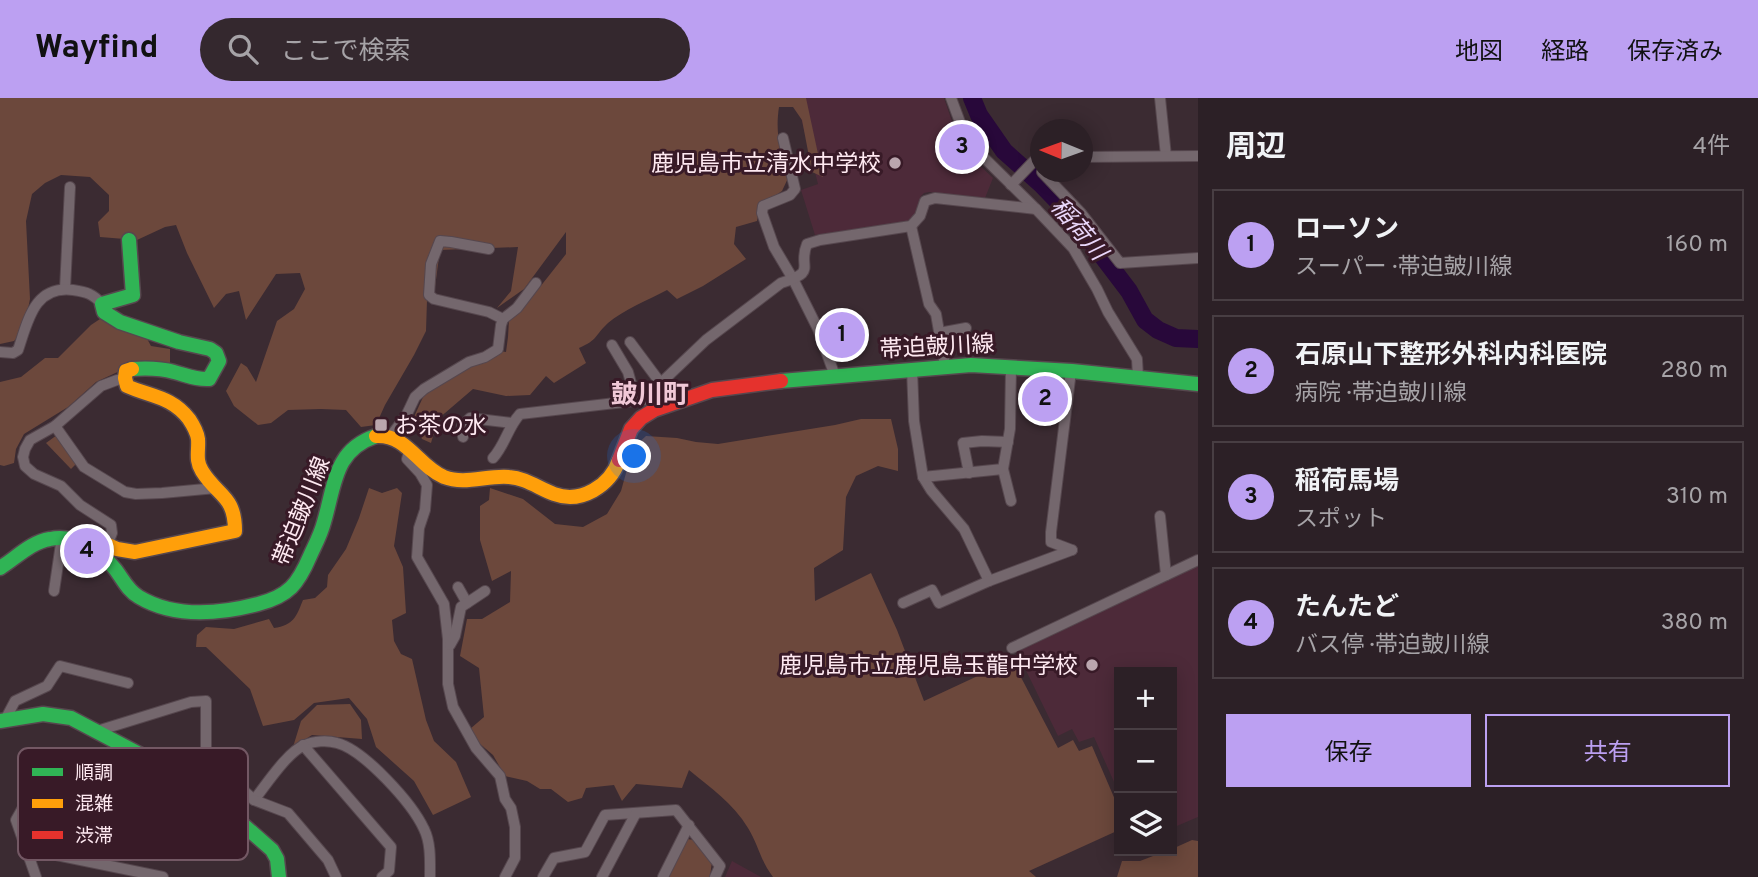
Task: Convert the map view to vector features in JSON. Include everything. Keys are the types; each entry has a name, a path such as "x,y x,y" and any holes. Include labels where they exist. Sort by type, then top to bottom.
{"street":[{"path":"951,98 967,141 1012,183 1073,248 1137,359 1138,377"},
{"path":"1160,98 1166,156"},
{"path":"783,138 795,189 790,195 763,206 762,213 775,247 818,329 835,376"},
{"path":"1093,157 1198,156"},
{"path":"1012,183 1030,171"},
{"path":"1054,182 1082,213 1120,263 1198,258"},
{"path":"65,289 70,187"},
{"path":"493,458 512,423 520,414 636,401 660,403 665,379 706,340 781,283 803,273 807,244 911,226 920,216 925,201 936,198 1036,209"},
{"path":"911,226 929,304 936,314 945,366"},
{"path":"102,304 133,295 129,240"},
{"path":"489,249 440,241 431,264 429,295 434,299 489,312 503,320"},
{"path":"390,437 406,416 415,397 424,389 469,362 498,349 503,320 517,308 537,283"},
{"path":"0,352 13,353 18,350 30,314 38,301 47,294 65,289 94,295 102,304 104,312 120,322 216,353 219,360 209,379 196,379 178,372 145,367 126,371 125,378 127,386 136,391 166,398 187,417 198,437 196,458 199,468 231,504 235,530 135,552 104,549 113,533 111,525 80,505 61,486 34,474 25,466 23,457 30,440 55,426 101,386 125,378"},
{"path":"939,333 966,328"},
{"path":"629,342 662,386"},
{"path":"612,345 628,372 636,401"},
{"name":"帯迫皷川線","path":"62,537 104,549 109,561 136,596 185,613 218,612 270,601 295,586 323,527 335,477 350,452 358,444 371,438 390,437 401,441 424,463 445,477 474,480 503,476 522,479 553,494 572,497 598,488 612,477 632,428 660,403 744,384 979,365 1198,384"},
{"path":"1011,366 1009,442 1003,469 1011,501"},
{"path":"912,369 914,421 923,477 964,529 989,581"},
{"path":"903,603 932,590 939,603 1072,550 1051,542 1071,371"},
{"path":"463,438 462,426 470,418 512,423"},
{"path":"55,426 84,467 125,492 162,493 216,488"},
{"path":"969,473 962,443 1009,442"},
{"path":"410,448 407,459 427,485 417,557 444,604 448,684 453,707 476,748 500,776 505,799 512,808 515,858 505,877"},
{"path":"923,477 1003,469"},
{"path":"1160,516 1166,575"},
{"path":"0,568 40,541 62,537 54,591"},
{"path":"1012,648 1198,559"},
{"path":"458,587 467,603"},
{"path":"448,649 455,636 461,607 485,591"},
{"path":"3,721 15,701 47,685 60,666 128,683"},
{"path":"97,731 191,702 206,701 206,748"},
{"path":"3,721 43,713 57,714 129,748"},
{"path":"254,800 291,754 303,745 324,741 354,750 410,806 425,831 430,856 430,877"},
{"path":"303,745 391,847 389,871 382,877"},
{"path":"248,794 254,800 288,813 328,860 336,877"},
{"path":"543,877 554,858 585,852 605,815 676,810 720,866 715,877"},
{"path":"602,877 636,813"},
{"path":"663,877 689,825"},
{"path":"248,828 272,850 277,859 279,877"},
{"path":"80,860 163,877"}],"shaded area":[{"path":"0,98 806,98 823,177 812,172 802,120 793,107 779,107 779,142 789,176 782,191 760,206 757,221 736,227 734,244 746,259 677,299 667,290 621,314 608,323 593,340 579,348 586,363 554,383 546,376 530,395 506,396 473,389 438,419 431,443 422,439 413,419 424,395 487,349 506,352 509,320 521,311 566,254 566,232 524,289 497,308 511,291 518,247 440,250 435,287 427,300 426,331 376,425 361,427 346,410 321,409 288,410 271,423 258,425 234,406 226,391 241,363 247,367 256,382 277,321 294,309 305,289 300,273 276,274 246,320 239,291 226,294 214,308 176,225 137,240 100,237 98,222 109,211 109,195 90,177 61,175 32,194 26,221 30,299 24,329 14,341 0,344"},
{"name":"鹿児島市立清水中学校","path":"796,98 944,98 961,148 993,178 985,198 924,193 914,216 908,221 815,235 801,190 818,184"},
{"path":"103,317 145,335 151,346 170,349 170,366 137,363 96,382 68,407 24,434 16,449 14,463 0,465 0,382 21,377 45,358 58,358 91,325"},
{"path":"861,419 891,419 898,449 898,471 878,466 856,476 846,497 843,550 814,568 815,601 871,573 897,630 924,701 1012,660 1058,748 1073,740 1079,751 1092,746 1114,797 1114,832 1029,871 1036,877 773,877 736,811 689,770 682,788 636,784 622,801 614,785 586,788 582,798 568,802 551,789 540,789 527,781 505,776 493,755 479,743 470,729 484,717 479,668 460,656 467,619 482,619 510,602 511,571 492,581 480,540 480,506 489,500 490,488 523,499 555,524 583,527 607,514 621,491 633,448 646,436 718,444"},
{"path":"57,435 77,463 71,469 46,443"},
{"path":"369,488 382,493 397,488 402,493 394,546 403,567 406,613 392,620 394,641 401,654 412,659 426,720 434,741 456,762 471,797 433,815 414,781 376,747 367,719 349,698 314,703 294,720 263,726 250,689 206,647 196,647 197,635 206,627 234,629 269,619 274,628 290,622 296,616 303,600 315,598 327,587 328,575 346,549"},
{"path":"1198,563 1198,817 1177,826 1177,667 1114,667 1114,782 1094,737 1079,742 1072,729 1058,736 1016,650"},
{"path":"350,704 361,720 362,739 312,735 293,747 301,721 317,705"},
{"path":"686,839 695,840 712,861 710,877 668,877"},
{"path":"1192,840 1198,841 1198,877 1117,877 1122,861 1140,861 1153,856 1177,856 1177,847"},
{"path":"732,861 761,877 725,877"}],"waterway":[{"name":"稲荷川","path":"972,98 979,115 1004,151 1072,216 1129,291 1145,320 1158,330 1176,338 1198,339"}],"traffic: fast":[{"path":"129,240 133,295 102,304 104,312 120,322 179,342 210,349 216,353 219,361 209,379 164,370 132,369"},
{"path":"781,381 971,365 1072,371 1198,384"},
{"path":"0,568 36,543 50,539 69,539 86,545 102,556 128,588 153,604 182,611 213,612 269,601 291,588 301,574 321,531 334,482 344,460 362,442 376,436"},
{"path":"0,721 43,714 71,718 128,748"},
{"path":"248,829 272,850 277,859 279,877"}],"traffic: slow":[{"path":"108,545 135,552 235,531 229,503 200,467 197,436 190,421 168,401 127,386 126,371 132,369"},
{"path":"376,436 396,440 444,477 460,480 515,478 554,494 574,497 602,485 619,460"}],"traffic: jam":[{"path":"619,460 631,429 641,418 654,410 712,390 781,381"}],"place":[{"name":"稲荷馬場","path":"962,147"},
{"name":"鹿児島市立清水中学校","path":"895,163"},
{"name":"ローソン","path":"842,335"},
{"name":"石原山下整形外科内科医院","path":"1045,399"},
{"name":"お茶の水","path":"381,425"},
{"name":"たんたど","path":"87,551"},
{"name":"鹿児島市立鹿児島玉龍中学校","path":"1092,665"}],"district":[{"name":"皷川町","path":"650,394"}]}
